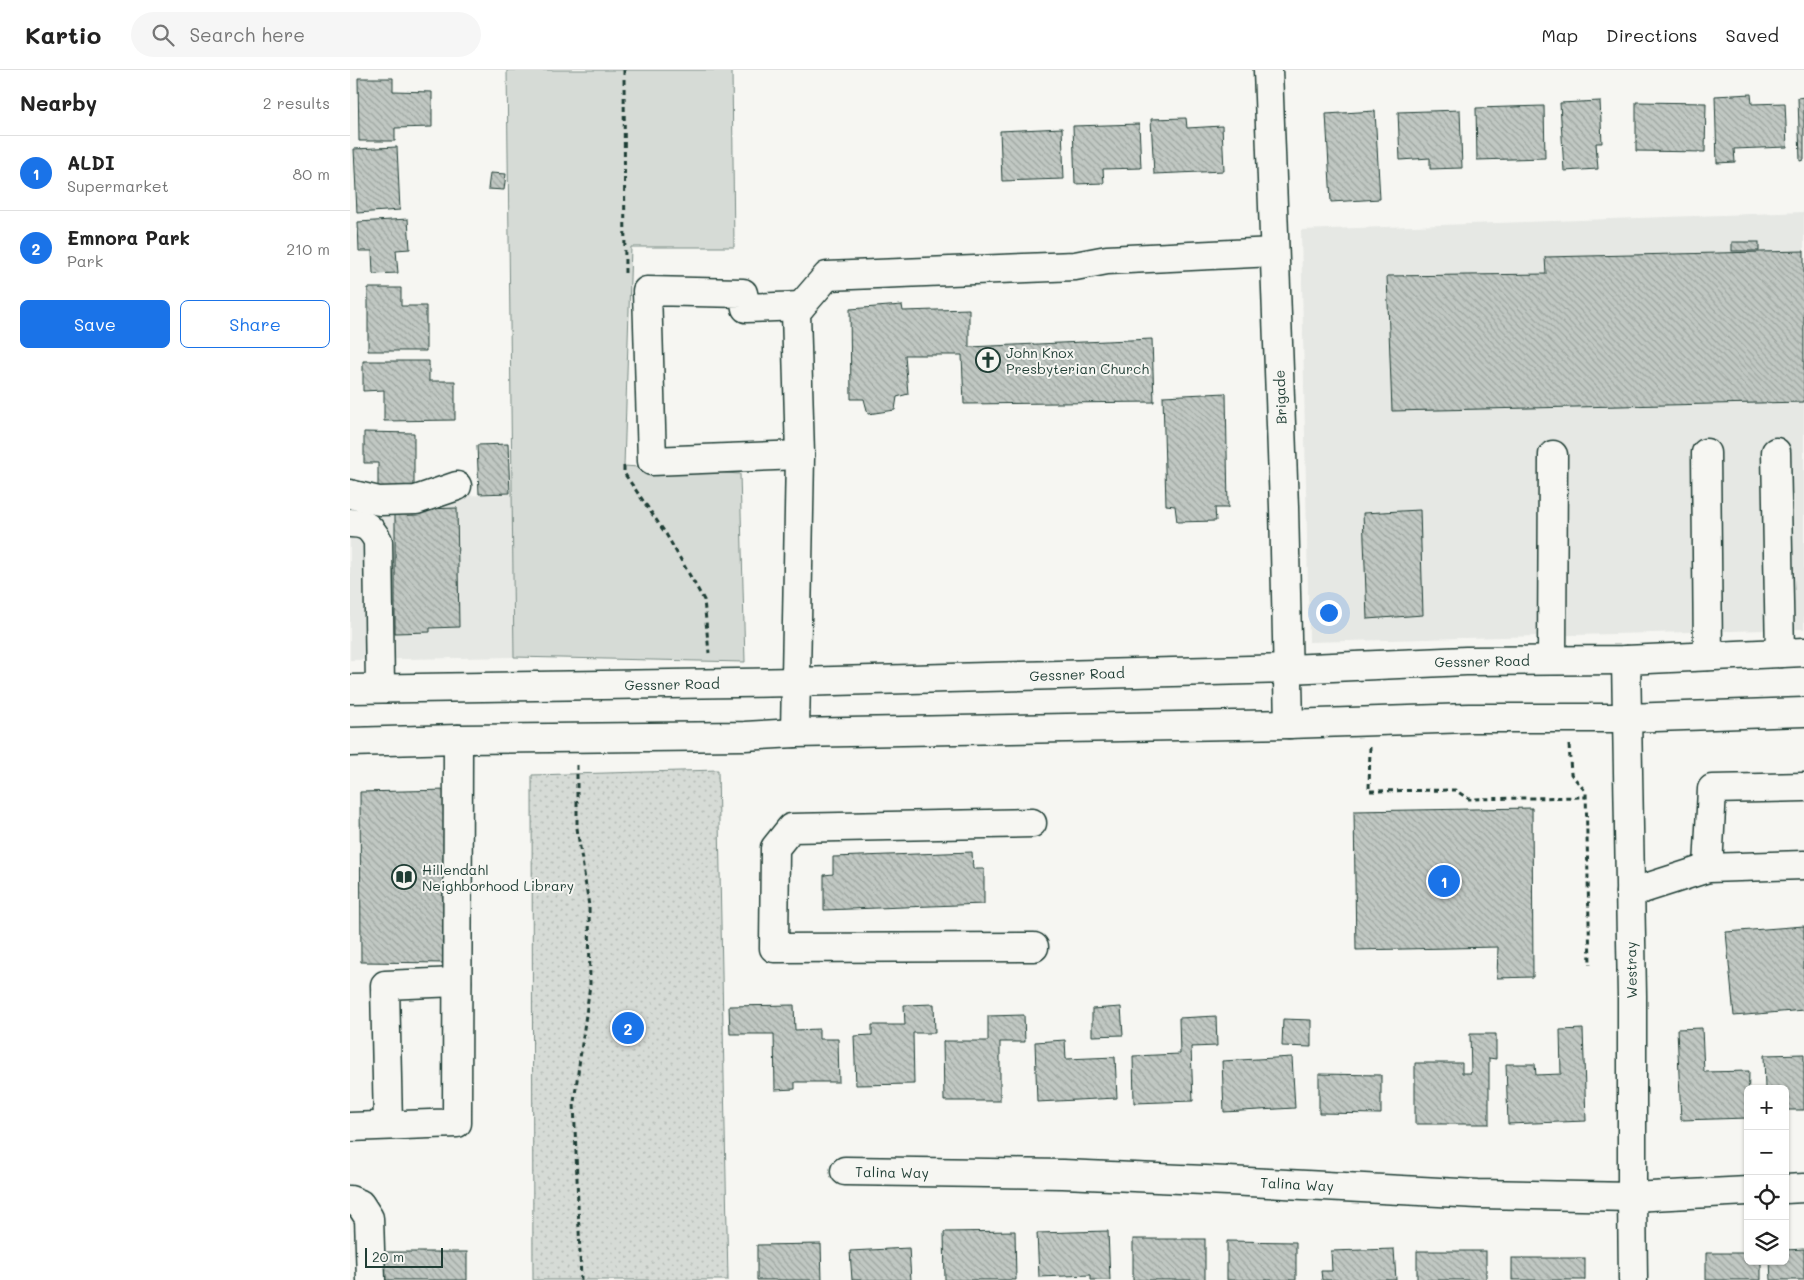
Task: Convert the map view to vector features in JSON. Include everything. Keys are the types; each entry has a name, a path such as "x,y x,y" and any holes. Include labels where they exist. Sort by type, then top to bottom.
{"main road":[{"name":"Brigade","path":"1268,70 1289,724"},
{"path":"795,733 800,455 796,312 827,276 1075,266 1107,260 1274,252"},
{"path":"800,455 652,461 647,291 743,292 746,308 801,306"},
{"path":"1776,452 1792,652"},
{"path":"1706,453 1708,656"},
{"path":"1552,660 1553,455"},
{"path":"350,494 380,501 416,500 457,486"},
{"path":"350,523 358,523 372,529 378,541 380,688"},
{"name":"Gessner Road","path":"350,689 796,682 1466,661 1626,660 1792,652"},
{"name":"Westray","path":"1626,660 1634,1280"},
{"path":"350,742 577,737 745,736 795,733 1289,724 1469,718 1627,718 1804,712"},
{"path":"350,1127 457,1123 458,739"},
{"path":"1708,868 1712,789 1804,787"},
{"path":"1032,823 791,828 775,848 774,948 1034,947"},
{"path":"1630,893 1708,868 1804,865"},
{"path":"388,1125 385,985 457,982"},
{"name":"Talina Way","path":"845,1171 1063,1174 1228,1180 1478,1194 1632,1197 1744,1191"},
{"path":"1789,1189 1804,1188"},
{"path":"350,1200 360,1204 369,1218 371,1280"}],"path":[{"path":"577,737 577,828 589,906 590,985 574,1102 581,1280"},
{"path":"1569,742 1571,774 1586,792 1590,965"},
{"path":"1370,747 1369,791 1455,790 1469,799 1586,797"}],"shaded area":[{"path":"507,70 732,70 734,247 631,247 624,466 740,474 745,662 514,657"},
{"path":"1804,212 1804,629 1309,642 1301,230"},
{"path":"512,494 514,657 350,660 350,500"},
{"path":"718,770 728,1280 533,1280 532,775"}],"building":[{"path":"358,78 393,78 393,91 432,92 432,127 395,128 395,141 359,141"},
{"path":"1751,94 1752,104 1785,103 1787,147 1734,149 1735,162 1717,163 1715,96"},
{"path":"1804,97 1804,160 1800,161 1798,98"},
{"path":"1600,101 1602,143 1596,143 1598,169 1564,171 1560,103"},
{"path":"1636,102 1706,103 1705,152 1636,151"},
{"path":"1544,106 1545,158 1477,160 1476,108"},
{"path":"1460,110 1462,168 1430,169 1430,158 1400,160 1398,112"},
{"path":"1375,111 1380,199 1331,202 1326,114"},
{"path":"1186,118 1187,128 1222,126 1224,171 1154,174 1151,119"},
{"path":"1139,124 1141,168 1103,169 1104,183 1075,184 1073,126"},
{"path":"1062,128 1064,179 1002,181 1000,131"},
{"path":"397,147 400,210 357,213 354,149"},
{"path":"490,173 506,174 504,190 488,189"},
{"path":"408,219 410,249 396,250 398,273 373,274 372,251 359,251 358,222"},
{"path":"1732,242 1759,242 1759,251 1732,251"},
{"path":"1804,251 1804,402 1392,411 1387,276 1546,274 1545,257"},
{"path":"368,288 401,288 401,306 426,306 426,351 368,351"},
{"path":"902,305 903,311 969,309 969,347 1152,339 1154,402 964,404 962,355 905,355 908,394 897,397 895,410 868,414 864,399 851,399 850,309"},
{"path":"363,361 429,361 429,381 455,381 455,420 384,421 384,390 363,391"},
{"path":"1226,393 1228,508 1215,508 1216,521 1177,522 1175,506 1166,505 1163,396"},
{"path":"364,432 414,433 414,494 378,494 378,463 364,463"},
{"path":"508,444 510,493 479,494 477,445"},
{"path":"457,508 459,627 430,628 430,632 395,633 395,510"},
{"path":"1420,510 1423,615 1367,619 1363,513"},
{"name":"Hillendahl Neighborhood Library","path":"447,790 447,963 361,962 360,792"},
{"path":"1532,808 1533,977 1497,978 1498,947 1356,950 1354,811"},
{"path":"972,852 973,869 984,869 984,904 824,910 824,875 833,874 833,857"},
{"path":"1804,926 1804,1010 1734,1016 1726,932"},
{"path":"934,1004 935,1033 913,1033 914,1084 856,1085 854,1036 872,1035 872,1025 905,1025 904,1005"},
{"path":"794,1005 795,1030 819,1029 819,1039 838,1039 839,1082 795,1082 795,1089 775,1090 774,1034 730,1034 729,1006"},
{"path":"1121,1007 1123,1035 1092,1036 1092,1009"},
{"path":"1024,1015 1025,1042 1000,1042 1000,1101 944,1101 943,1041 988,1041 988,1016"},
{"path":"1216,1016 1217,1046 1191,1047 1193,1101 1134,1103 1133,1056 1180,1054 1179,1018"},
{"path":"1283,1019 1311,1020 1311,1047 1282,1046"},
{"path":"1702,1028 1704,1072 1749,1071 1749,1085 1744,1085 1744,1118 1681,1120 1677,1029"},
{"path":"1583,1029 1586,1121 1508,1124 1506,1064 1535,1064 1536,1075 1561,1074 1560,1030"},
{"path":"1470,1034 1496,1034 1496,1059 1489,1058 1489,1124 1415,1124 1415,1063 1462,1063 1462,1073 1471,1073"},
{"path":"1065,1040 1066,1059 1115,1057 1117,1098 1037,1102 1035,1042"},
{"path":"1804,1054 1804,1110 1789,1110 1789,1085 1765,1085 1764,1055"},
{"path":"1292,1057 1295,1108 1224,1112 1222,1061"},
{"path":"1319,1074 1381,1075 1381,1114 1319,1113"},
{"path":"1015,1231 1016,1280 945,1280 944,1232"},
{"path":"1108,1231 1110,1280 1091,1280 1091,1275 1039,1277 1037,1233"},
{"path":"1133,1239 1205,1239 1205,1280 1133,1280"},
{"path":"1227,1241 1296,1242 1296,1280 1227,1280"},
{"path":"821,1244 822,1280 757,1280 757,1245"},
{"path":"909,1248 911,1280 852,1280 850,1251"},
{"path":"1394,1249 1396,1280 1322,1280 1321,1271 1332,1271 1331,1251"},
{"path":"1804,1249 1804,1280 1771,1280 1770,1265 1789,1265 1789,1250"},
{"path":"1417,1251 1486,1251 1486,1280 1417,1280"},
{"path":"384,1252 467,1252 467,1280 384,1280"},
{"path":"1706,1253 1744,1253 1744,1265 1761,1265 1761,1280 1706,1280"},
{"path":"1512,1258 1585,1258 1585,1280 1512,1280"}],"place":[{"name":"John Knox Presbyterian Church","path":"988,360"},
{"name":"Hillendahl Neighborhood Library","path":"404,877"},
{"name":"ALDI","path":"1444,881"},
{"name":"Emnora Park","path":"628,1028"}]}
